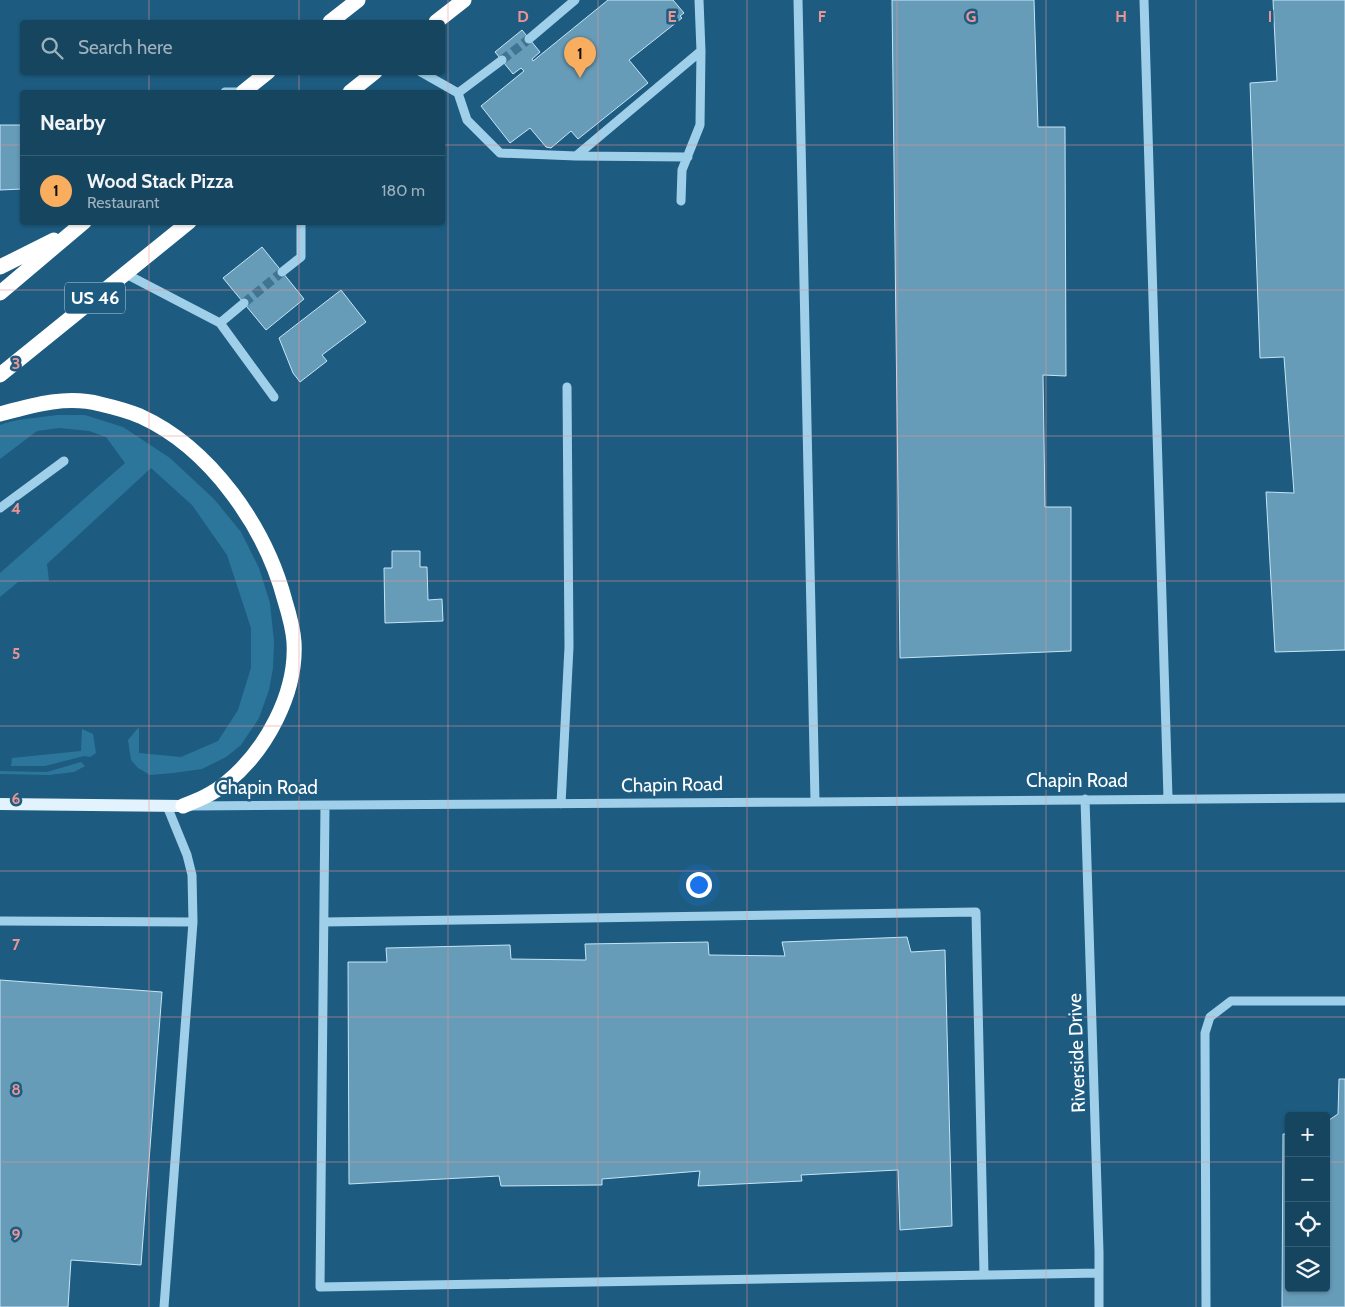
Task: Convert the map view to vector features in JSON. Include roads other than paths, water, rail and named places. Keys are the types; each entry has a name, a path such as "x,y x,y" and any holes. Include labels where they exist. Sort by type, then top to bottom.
{"highway":[{"path":"439,20 464,0"},
{"path":"333,20 357,1"},
{"path":"246,90 264,75"},
{"path":"352,90 371,75"},
{"path":"0,267 79,225"},
{"path":"0,293 80,225"},
{"name":"US 46","path":"0,375 185,225"},
{"path":"0,414 44,402 79,401 100,403 139,416 159,426 190,449 219,478 244,510 264,545 280,583 293,629 294,663 288,689 276,721 254,756 225,784 207,796 183,806"}],"main road":[{"name":"Chapin Road","path":"0,804 183,806"}],"street":[{"path":"529,38 575,0"},
{"path":"680,200 682,170 700,125 701,51 699,0"},
{"path":"798,0 815,801"},
{"path":"1144,0 1168,798"},
{"path":"576,156 701,51"},
{"path":"458,94 502,60"},
{"path":"426,75 458,94 467,120 500,153 688,157"},
{"path":"282,272 301,257 301,225"},
{"path":"126,274 220,323 274,397"},
{"path":"220,323 244,304"},
{"path":"561,804 569,647 567,387"},
{"path":"0,508 64,461"},
{"name":"Chapin Road","path":"183,806 1345,798"},
{"name":"Riverside Drive","path":"1085,799 1099,1307"},
{"path":"164,1307 193,922 192,875 187,855 167,806"},
{"path":"325,806 320,1287 1099,1273"},
{"path":"324,922 976,912 984,1275"},
{"path":"0,921 193,922"},
{"path":"1206,1307 1205,1033 1210,1016 1231,1001 1345,1001"}],"tunnel":[{"path":"502,60 529,39"},
{"path":"244,303 282,272"}],"place":[{"name":"Wood Stack Pizza","path":"580,78"}]}
